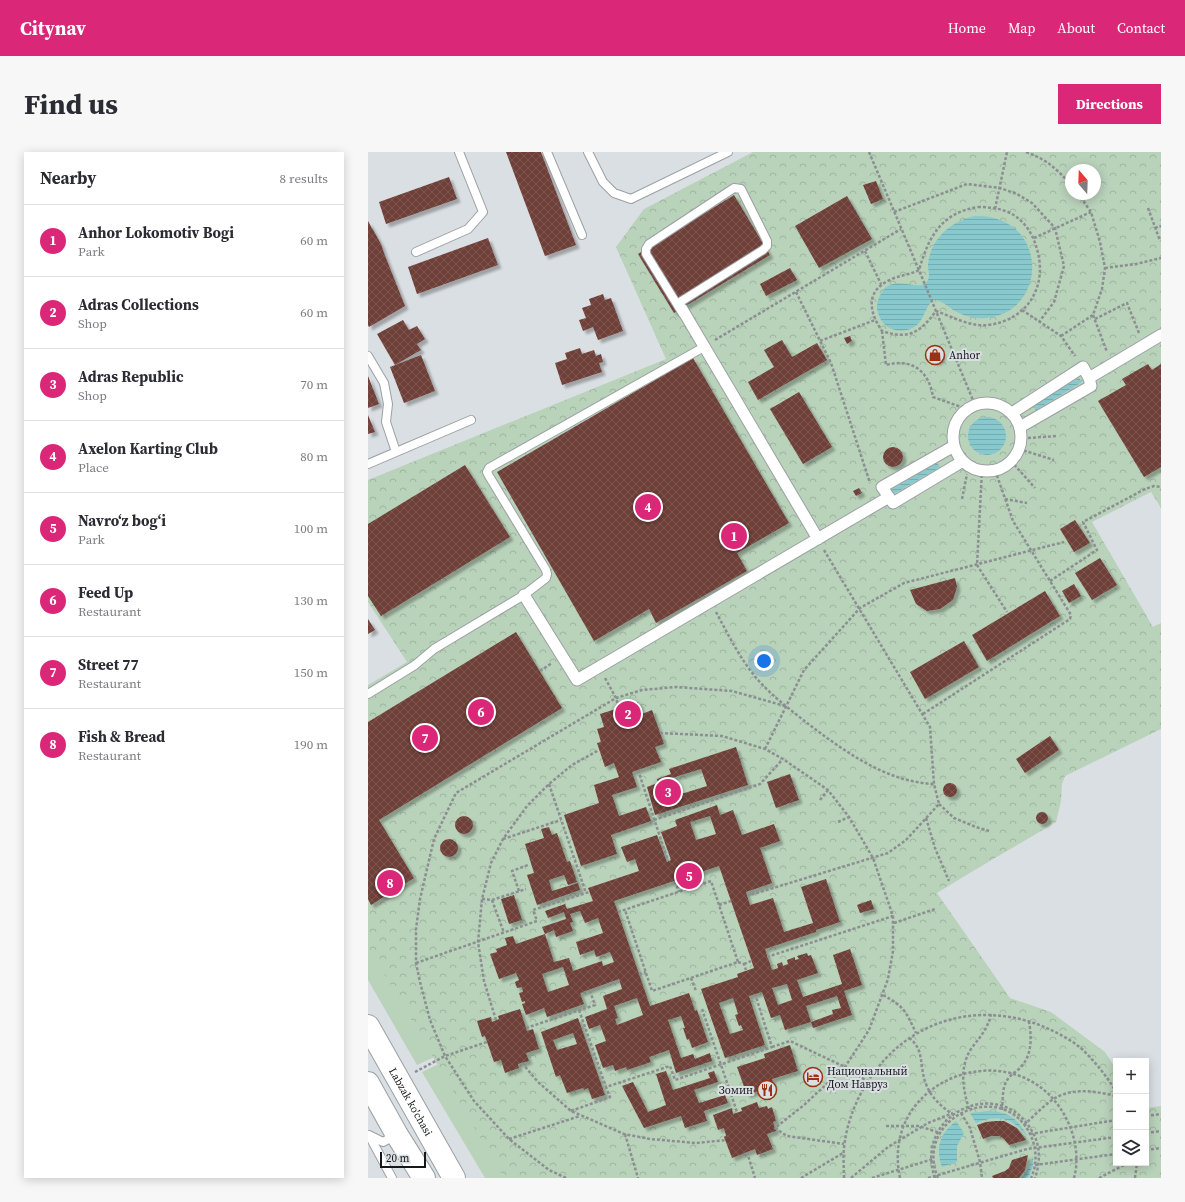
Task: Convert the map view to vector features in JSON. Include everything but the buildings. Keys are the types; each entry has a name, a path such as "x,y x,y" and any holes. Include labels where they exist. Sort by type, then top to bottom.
{"main road":[{"name":"Labzak ko'chasi","path":"368,1026 454,1178"},
{"path":"368,1083 424,1178"}],"street":[{"path":"680,306 818,539"},
{"path":"1089,378 1161,335"},
{"path":"1012,412 1082,367 1089,378 1091,386 1020,426"},
{"path":"992,402 1003,406 1012,412 1020,426 1022,433 1017,455 999,469 977,469 966,463 959,456 954,446 953,434 955,424 961,414 971,407 981,403 992,402"},
{"path":"954,446 882,487 893,503 966,463"},
{"path":"524,595 577,680 889,497"}],"lane":[{"path":"416,252 468,229 483,212 459,152"},
{"path":"547,152 582,235"},
{"path":"588,152 603,182 614,193 631,199 728,152"},
{"path":"734,188 741,189 768,241 766,246 763,250 680,306 646,254 646,249 649,244 734,188"},
{"path":"368,694 415,665 434,649 524,595 546,578 546,570 489,476 489,468 703,347"},
{"path":"368,356 384,383 388,404 386,422 396,452"},
{"path":"368,464 471,420"},
{"path":"369,1135 383,1142 397,1134"},
{"path":"369,1135 392,1178"}],"path":[{"path":"869,152 935,309 971,407"},
{"path":"995,209 1007,152"},
{"path":"1026,152 1037,156 1056,168 1065,178"},
{"path":"894,212 967,184 1000,188 1017,194 1032,203 1055,228 1064,266 1054,302 1040,322"},
{"path":"1061,336 1093,315 1102,289 1105,268 1100,242 1091,212 1082,200"},
{"path":"935,309 969,324 988,325 1006,320 1022,310 1034,296 1040,278 1040,259 1034,238 1030,231 1016,217 1008,212 978,207 959,211 950,216 935,230 930,239 919,270 911,274 891,279 881,284 874,292 871,303 872,313 882,331 886,365 894,363 912,365 926,376 930,384 933,397 971,407"},
{"path":"1148,208 1161,241"},
{"path":"1034,238 1091,212"},
{"path":"1155,228 1161,227"},
{"path":"703,347 901,228"},
{"path":"865,251 881,284"},
{"path":"1105,268 1136,264 1161,258"},
{"path":"796,292 831,363 878,504"},
{"path":"1095,319 1128,303 1144,345"},
{"path":"882,331 894,335 905,336 923,326 929,320 935,309"},
{"path":"1022,310 1061,336 1082,367"},
{"path":"1093,315 1111,364"},
{"path":"820,341 875,320"},
{"path":"1020,444 1057,436"},
{"path":"1020,444 1054,460"},
{"path":"1011,461 1035,488"},
{"path":"962,499 966,463"},
{"path":"982,470 977,565 1007,612"},
{"path":"923,714 1070,619 1071,615 1012,521 995,470"},
{"path":"1050,581 1097,550 1082,522 1145,489 1154,486 1161,487"},
{"path":"1005,499 1026,503"},
{"path":"818,539 930,727 934,784 938,804 954,818 976,828 989,831"},
{"path":"765,749 804,670 860,608 904,583 1064,542"},
{"path":"710,602 741,657 759,681 785,706 840,748 885,772 921,783 934,784"},
{"path":"599,667 616,698 619,708"},
{"path":"566,1178 549,1170 509,1139 474,1102 445,1056 426,1006 416,963 416,929 420,899 434,839 456,793 616,698 642,690 676,687 732,691 785,706"},
{"path":"660,733 722,736 765,749 783,759 828,790 849,817 873,858 893,916 894,923 888,978 883,995 869,1030 844,1067 804,1105 775,1128 787,1136 844,1144"},
{"path":"496,1020 484,981 478,942 482,900 491,864 503,839 527,806 549,784 572,765 599,750"},
{"path":"654,820 760,784 783,759"},
{"path":"638,770 668,861"},
{"path":"549,784 586,893"},
{"path":"820,800 828,790"},
{"path":"747,896 888,853 906,840 938,804"},
{"path":"838,822 849,817"},
{"path":"926,818 935,848 949,881"},
{"path":"503,839 561,820"},
{"path":"519,891 512,871 528,865"},
{"path":"675,881 679,892"},
{"path":"618,912 711,881 738,962"},
{"path":"482,900 492,900 526,889"},
{"path":"416,963 537,921 533,910 589,892"},
{"path":"492,900 504,933"},
{"path":"719,905 731,901"},
{"path":"894,923 935,909"},
{"path":"625,910 652,991 738,962 744,964 751,961"},
{"path":"768,957 893,916"},
{"path":"744,964 746,970"},
{"path":"639,974 646,972"},
{"path":"691,978 696,991"},
{"path":"526,1028 595,1004 590,991 620,981"},
{"path":"754,994 772,1047"},
{"path":"883,995 904,1009 916,1033"},
{"path":"702,1009 737,1112"},
{"path":"571,1111 610,1097 579,1010"},
{"path":"969,1109 966,1101 963,1074 964,1062 982,1035 991,1014"},
{"path":"844,1178 844,1144 852,1111 867,1081 884,1059 909,1038 916,1033 949,1020 965,1016 991,1014 1029,1022 1058,1033 1081,1048 1108,1079 1113,1087"},
{"path":"1002,1110 1006,1081 1025,1062 1029,1052 1031,1035 1029,1022"},
{"path":"909,1038 914,1041 918,1047 922,1072 929,1091 938,1103 955,1116"},
{"path":"606,1087 670,1066 675,1080 790,1041 844,1067 867,1081"},
{"path":"415,1072 445,1056 487,1042"},
{"path":"522,1063 538,1082 571,1111 624,1134 650,1139 696,1143 726,1140"},
{"path":"900,1178 898,1169 898,1147 904,1126 918,1103 929,1091 942,1082 963,1074 986,1070 1012,1074 1030,1081 1046,1091 1053,1099 1065,1115 1075,1142 1077,1159 1074,1178"},
{"path":"1024,1125 1053,1099 1071,1092 1088,1091 1113,1095"},
{"path":"936,1177 932,1166 931,1155 933,1144 942,1124 950,1116 970,1105 993,1104 1014,1112 1023,1119 1033,1132 1038,1148 1039,1160 1035,1178"},
{"path":"851,1178 888,1147 928,1123 960,1111 986,1107 1002,1110 1014,1116 1024,1125 1030,1134 1035,1148 1035,1165 1031,1178"},
{"path":"936,1177 933,1159 934,1148 940,1133 946,1124 960,1111"},
{"path":"960,1111 970,1128 980,1162 982,1178"},
{"path":"1149,1116 1161,1114"},
{"path":"509,1139 580,1116"},
{"path":"1030,1134 1070,1126 1113,1120"},
{"path":"886,1126 919,1126 940,1133"},
{"path":"1149,1133 1161,1131"},
{"path":"624,1134 638,1178"},
{"path":"928,1178 936,1177 980,1162 1035,1148 1113,1137"},
{"path":"1149,1150 1161,1148"},
{"path":"747,1152 755,1178"},
{"path":"801,1178 843,1153"},
{"path":"1035,1165 1113,1154"},
{"path":"872,1178 933,1159"},
{"path":"1099,1178 1122,1166"},
{"path":"1135,1178 1137,1166"}],"green space":[{"path":"753,152 1161,152 1161,508 1151,492 1092,522 1153,627 1161,623 1161,729 1065,776 1062,784 1061,801 1056,822 937,893 1010,998 1051,1012 1105,1052 1113,1064 1113,1166 1149,1166 1149,1108 1161,1106 1161,1178 504,1178 368,946 368,685 407,662 368,602 368,480 666,359 616,247 644,209"},
{"path":"368,921 439,1055 417,1065 368,980"},
{"path":"443,1062 560,1178 485,1178 422,1072"}],"water":[{"path":"975,216 999,220 1017,230 1028,246 1032,264 1030,283 1021,300 1006,312 985,318 973,318 955,311 942,302 934,300 928,307 921,320 914,327 901,331 886,326 883,323 877,309 878,300 883,290 889,285 896,283 922,285 926,283 929,276 928,265 930,256 937,239 958,222"},
{"path":"1079,378 1082,382 1036,410 1033,405"},
{"path":"983,417 991,417 1001,422 1005,429 1005,443 1001,450 991,455 983,455 973,450 971,447 968,440 968,432 973,422 976,420"},
{"path":"937,463 940,467 894,494 891,490"},
{"path":"989,1111 1002,1113 1012,1117 1024,1130 1027,1136 1010,1121 998,1118 976,1123 970,1113"},
{"path":"956,1121 964,1133 957,1146 957,1162 942,1167 939,1153 940,1141 946,1131"},
{"path":"1033,1156 1033,1166 1028,1178 1021,1178 1027,1171"}],"place":[{"name":"Anhor","path":"935,355"},
{"name":"Axelon Karting Club","path":"648,507"},
{"name":"Anhor Lokomotiv Bogi","path":"734,536"},
{"name":"Feed Up","path":"481,712"},
{"name":"Adras Collections","path":"628,714"},
{"name":"Street 77","path":"425,738"},
{"name":"Adras Republic","path":"668,792"},
{"name":"Navroʻz bogʻi","path":"689,876"},
{"name":"Fish & Bread","path":"390,883"},
{"name":"Национальный Дом Навруз","path":"813,1077"},
{"name":"Зомин","path":"767,1090"}]}
